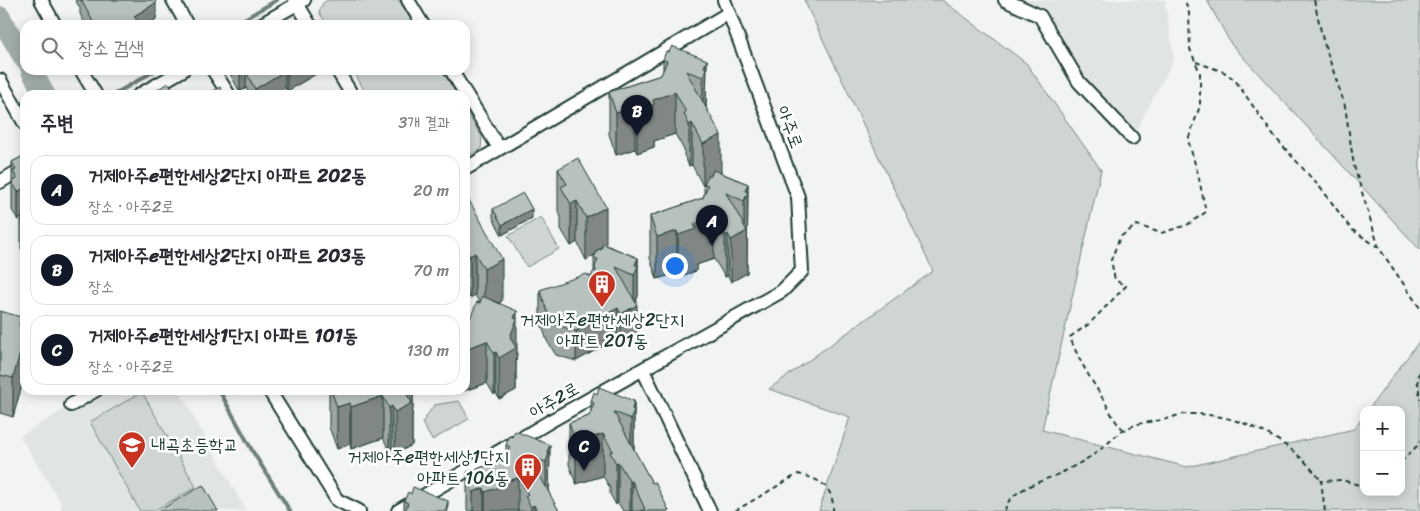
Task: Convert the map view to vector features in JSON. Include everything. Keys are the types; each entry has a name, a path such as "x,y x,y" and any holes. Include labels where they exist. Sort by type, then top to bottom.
{"street":[{"path":"41,0 52,20"},
{"path":"173,0 185,20"},
{"path":"408,0 420,20"},
{"name":"아주로","path":"724,0 798,196 802,270"},
{"path":"1004,0 1040,16 1079,82 1132,138"},
{"path":"268,20 299,1 308,20"},
{"path":"470,166 729,12"},
{"path":"85,75 93,90"},
{"path":"148,90 173,75"},
{"path":"216,75 225,90"},
{"path":"340,75 349,90"},
{"path":"454,75 463,90"},
{"path":"0,80 20,115"},
{"path":"470,101 499,148"},
{"path":"0,182 20,170"},
{"name":"아주2로","path":"398,511 554,419 782,291 802,270"},
{"path":"643,370 710,511"},
{"path":"71,405 88,395"},
{"path":"273,395 336,500 359,511"}],"path":[{"path":"1124,430 1115,422 1087,374 1070,337 1089,324 1126,286 1115,280 1111,260 1120,237 1137,225 1161,233 1187,225 1206,212 1188,140 1200,106 1200,72 1190,49 1190,13 1185,0"},
{"path":"1314,0 1323,40 1345,106 1354,166 1379,248 1420,308"},
{"path":"1196,62 1224,72 1235,80 1273,134 1324,192 1352,229 1379,248"},
{"path":"1420,372 1418,377 1420,399"},
{"path":"1005,511 1006,505 1015,494 1081,463 1124,430 1138,424 1185,414 1208,415 1242,422 1261,430 1278,441 1313,470 1321,481 1325,511"},
{"path":"1405,458 1420,441"},
{"path":"734,511 798,474 816,478 828,488 833,511"},
{"path":"1321,481 1342,480 1360,485"}],"shaded area":[{"path":"328,0 399,0 411,20 324,20 319,12 323,3"},
{"path":"804,0 942,0 1026,63 1101,170 1042,430 1187,467 1354,429 1360,421 1360,496 1405,496 1405,406 1371,406 1420,340 1420,511 819,511 850,417 769,389 933,271"},
{"path":"1005,0 1165,0 1174,59 1132,138 1079,82 1040,16"},
{"path":"1207,0 1420,0 1420,250 1231,44"},
{"path":"356,75 445,75 454,90 364,90"},
{"path":"470,117 482,137 481,149 470,155"},
{"path":"541,217 559,249 527,267 508,236"},
{"name":"내곡초등학교","path":"88,395 182,395 246,511 61,511 61,503 20,436"},
{"path":"137,395 144,395 196,487 153,511 140,511 90,422"},
{"path":"459,401 469,419 432,440 422,423 434,405"}],"building":[{"path":"81,0 155,0 156,3 134,16 137,20 92,20"},
{"path":"672,46 707,60 703,77 686,71 721,135 703,144 692,123 689,125 684,114 686,112 675,92 653,100 654,105 637,111 635,107 616,113 609,92 661,75 667,61 663,60 666,51 669,52"},
{"path":"248,75 278,75 255,89"},
{"path":"169,83 173,90 156,90"},
{"path":"20,158 20,191 18,192 12,182 17,179 13,171 16,170 12,162"},
{"path":"578,158 606,207 586,218 577,201 571,204 561,187 567,184 558,169"},
{"path":"713,170 748,184 745,191 748,192 744,201 726,193 747,231 731,240 728,234 725,236 714,217 694,224 696,229 678,235 677,231 657,237 650,216 703,198 708,185 704,184 708,175 711,176"},
{"path":"523,193 532,209 502,225 493,209"},
{"path":"470,202 502,259 484,269 475,253 470,256"},
{"path":"603,244 638,258 635,265 638,266 634,275 616,267 637,305 621,314 618,308 576,331 556,325 547,311 540,290 586,274 591,277 593,272 596,271 595,267 598,259 594,258 598,249 601,250"},
{"path":"482,296 517,311 514,318 517,319 510,337 516,348 499,358 487,341 470,347 470,319 477,302 480,303"},
{"path":"0,311 20,317 20,354 13,378 0,375"},
{"path":"599,387 634,401 631,419 614,412 652,483 655,482 669,511 640,511 645,509 632,481 630,482 618,462 616,463 610,452 613,451 603,434 576,443 569,423 589,416 594,403 591,401 594,392 597,394"},
{"path":"333,395 407,395 412,403 395,412 392,406 389,408 383,396 351,407 350,403 337,407"},
{"path":"515,431 550,445 546,462 529,456 559,511 537,511 534,505 531,507 525,496 528,494 518,478 499,483 500,487 485,492 484,488 473,492 467,472 504,460 510,447 506,445 509,436 512,437"},
{"path":"203,485 218,511 158,511"},
{"path":"413,487 448,501 446,509 448,510 405,511 408,503 404,501 408,492 411,494"}],"waterway":[{"path":"243,20 277,0"},
{"path":"0,17 20,51"},
{"path":"34,75 42,90"},
{"path":"122,90 147,75"},
{"path":"222,395 253,452 290,511"}],"place":[{"name":"거제아주e편한세상2단지 아파트 203동","path":"637,136"},
{"name":"거제아주e편한세상2단지 아파트 202동","path":"712,246"},
{"name":"거제아주e편한세상2단지 아파트 201동","path":"602,308"},
{"name":"내곡초등학교","path":"132,469"},
{"name":"거제아주e편한세상1단지 아파트 101동","path":"584,471"},
{"name":"거제아주e편한세상1단지 아파트 106동","path":"528,491"}]}
